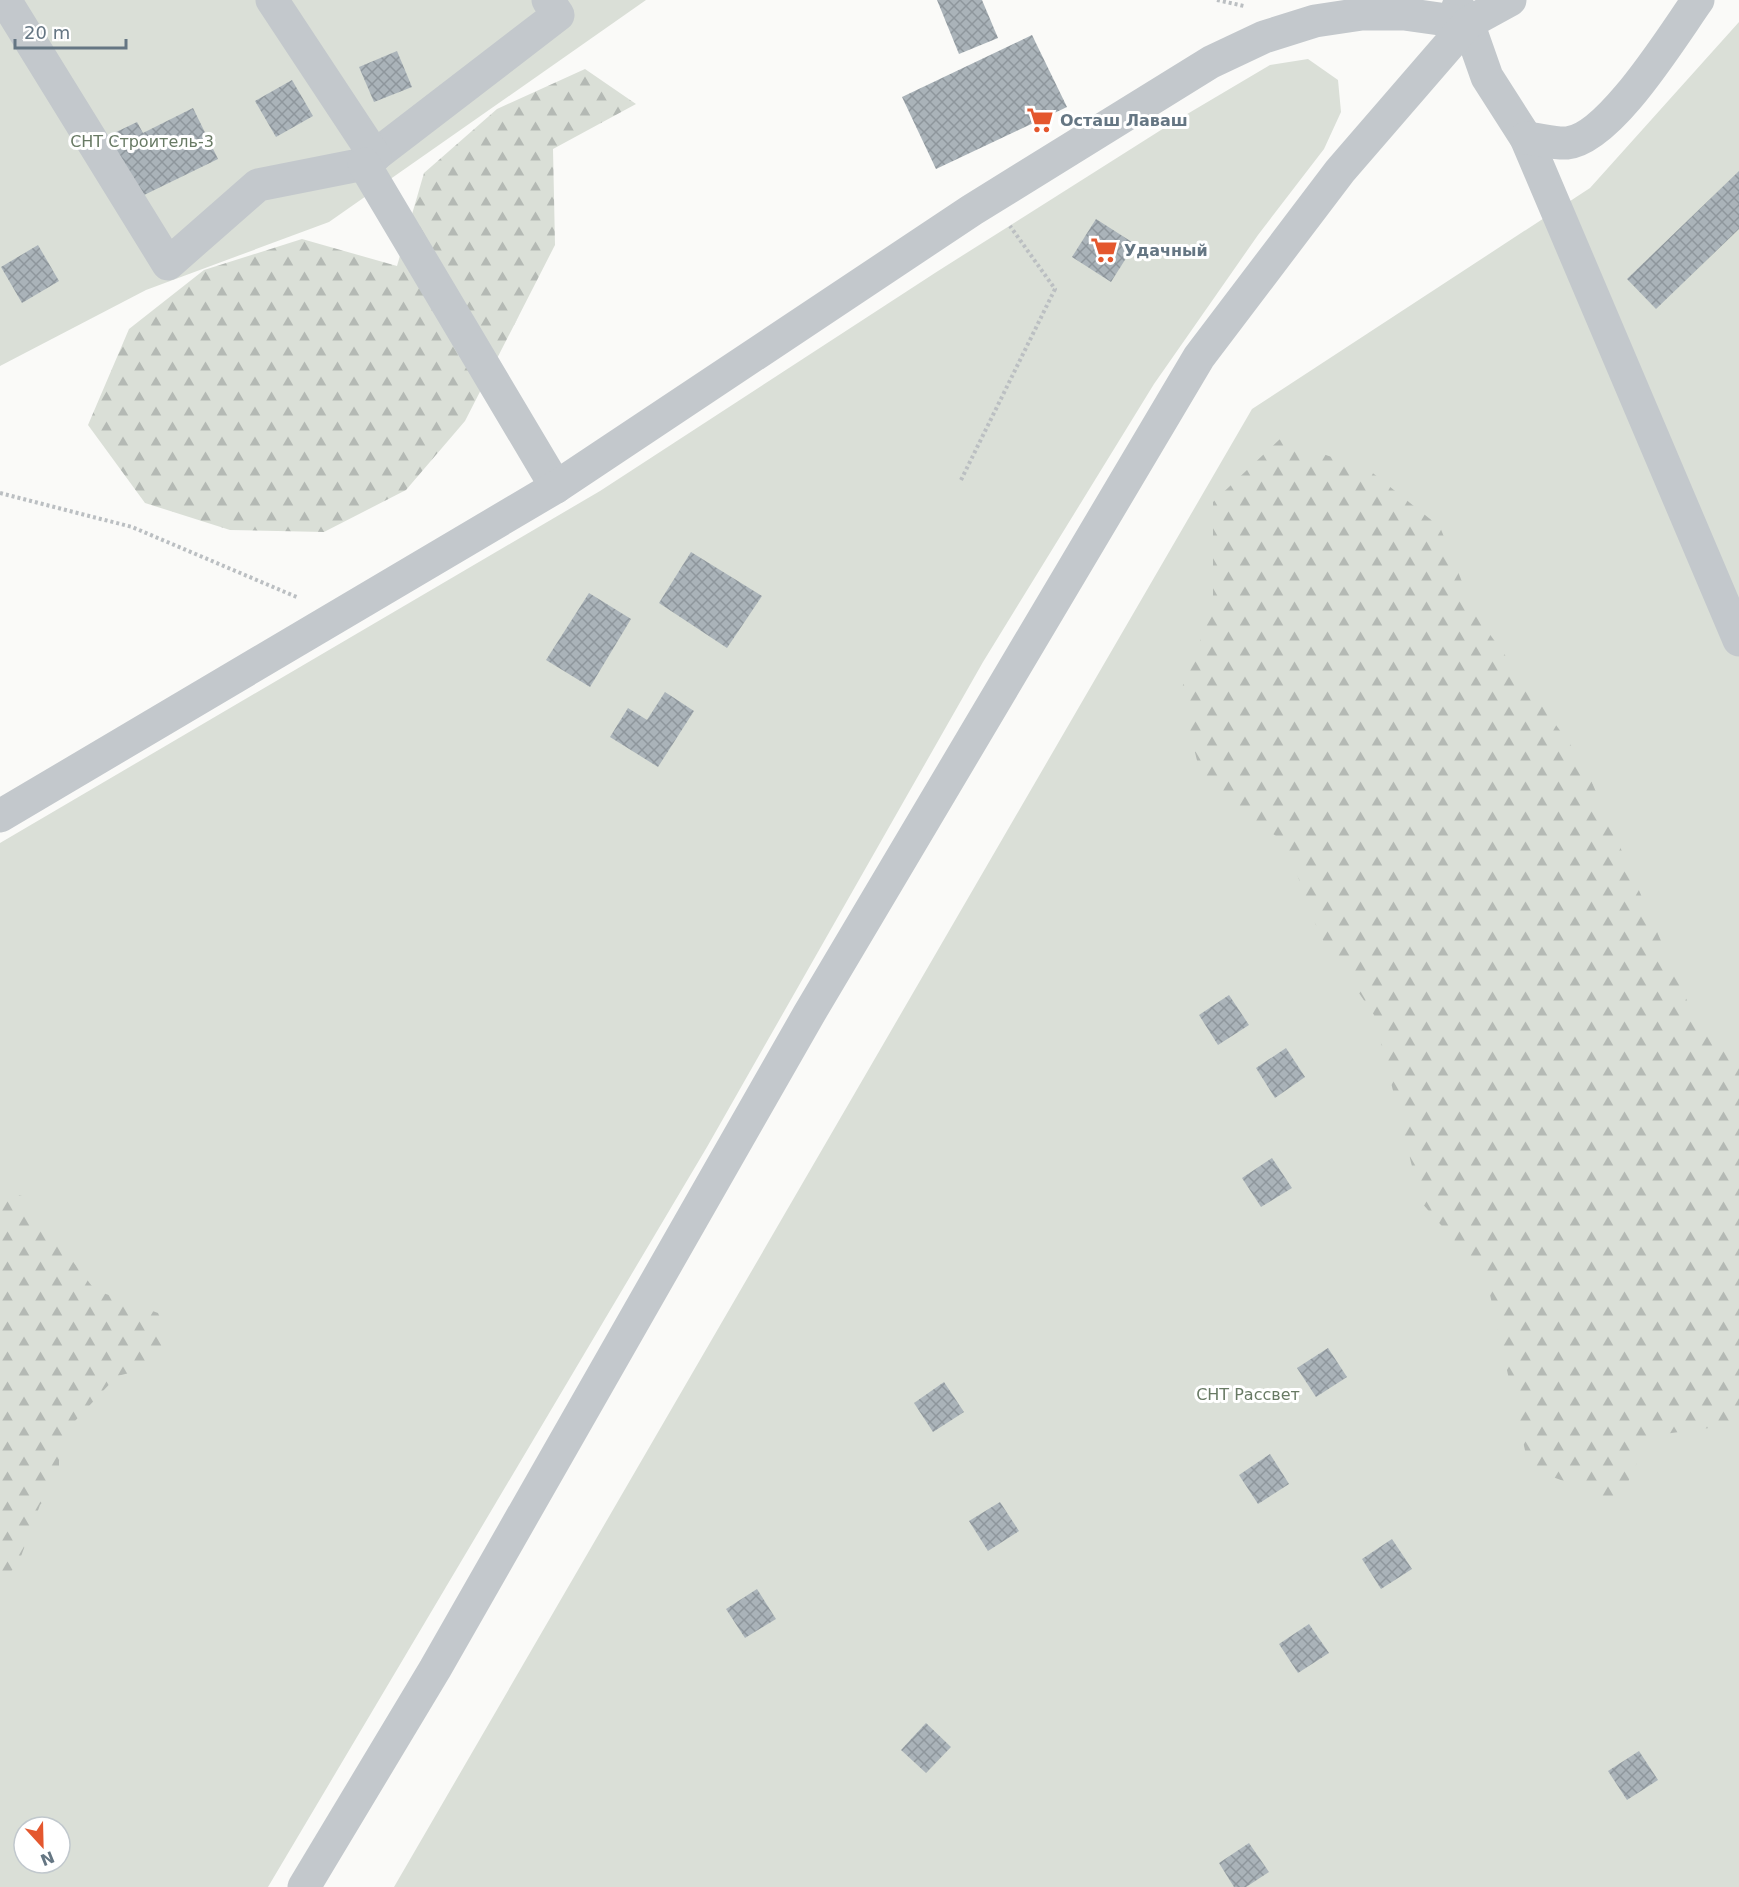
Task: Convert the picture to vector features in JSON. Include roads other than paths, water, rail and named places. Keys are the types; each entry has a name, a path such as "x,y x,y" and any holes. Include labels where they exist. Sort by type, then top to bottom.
{"street":[{"path":"5,0 168,264 258,185 369,160 558,15 548,0"},
{"path":"273,0 369,160 556,487"},
{"path":"0,816 556,487 991,199 1211,62 1264,37 1315,21 1362,14 1461,11 1510,0"},
{"path":"1526,138 1568,143 1598,130 1622,106 1698,0"},
{"path":"1461,11 1487,77 1526,138 1739,640"},
{"path":"304,1887 441,1658 809,1014 1199,357 1461,11"}],"place":[{"name":"Осташ Лаваш","path":"1040,120"},
{"name":"Удачный","path":"1104,250"}],"park label":[{"name":"СНТ Строитель-3","path":"142,141"},
{"name":"СНТ Рассвет","path":"1248,1394"}]}
